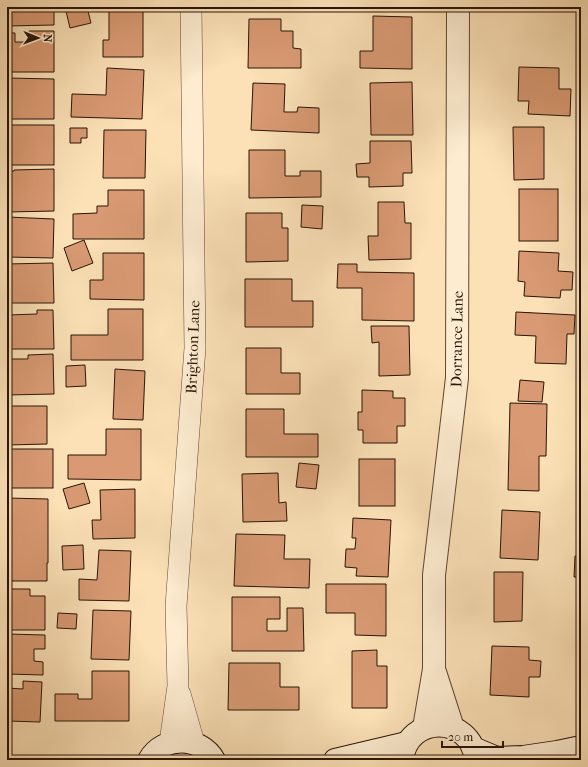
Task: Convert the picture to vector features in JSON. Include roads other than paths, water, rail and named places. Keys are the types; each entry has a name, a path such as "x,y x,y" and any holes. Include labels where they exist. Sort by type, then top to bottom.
{"street":[{"name":"Brighton Lane","path":"170,743 178,686 176,606 195,348 191,7"},
{"name":"Dorrance Lane","path":"424,728 434,669 434,575 457,378 458,7"},
{"name":"Dorrance Lane","path":"434,669 453,728"},
{"name":"Brighton Lane","path":"178,686 194,743"},
{"path":"335,760 404,752 411,737 424,728 433,725 443,725 453,728 461,733 468,740 474,754 496,758 523,757 581,747"},
{"path":"149,760 159,749 170,743 182,741 194,743 205,749 214,760"}]}
